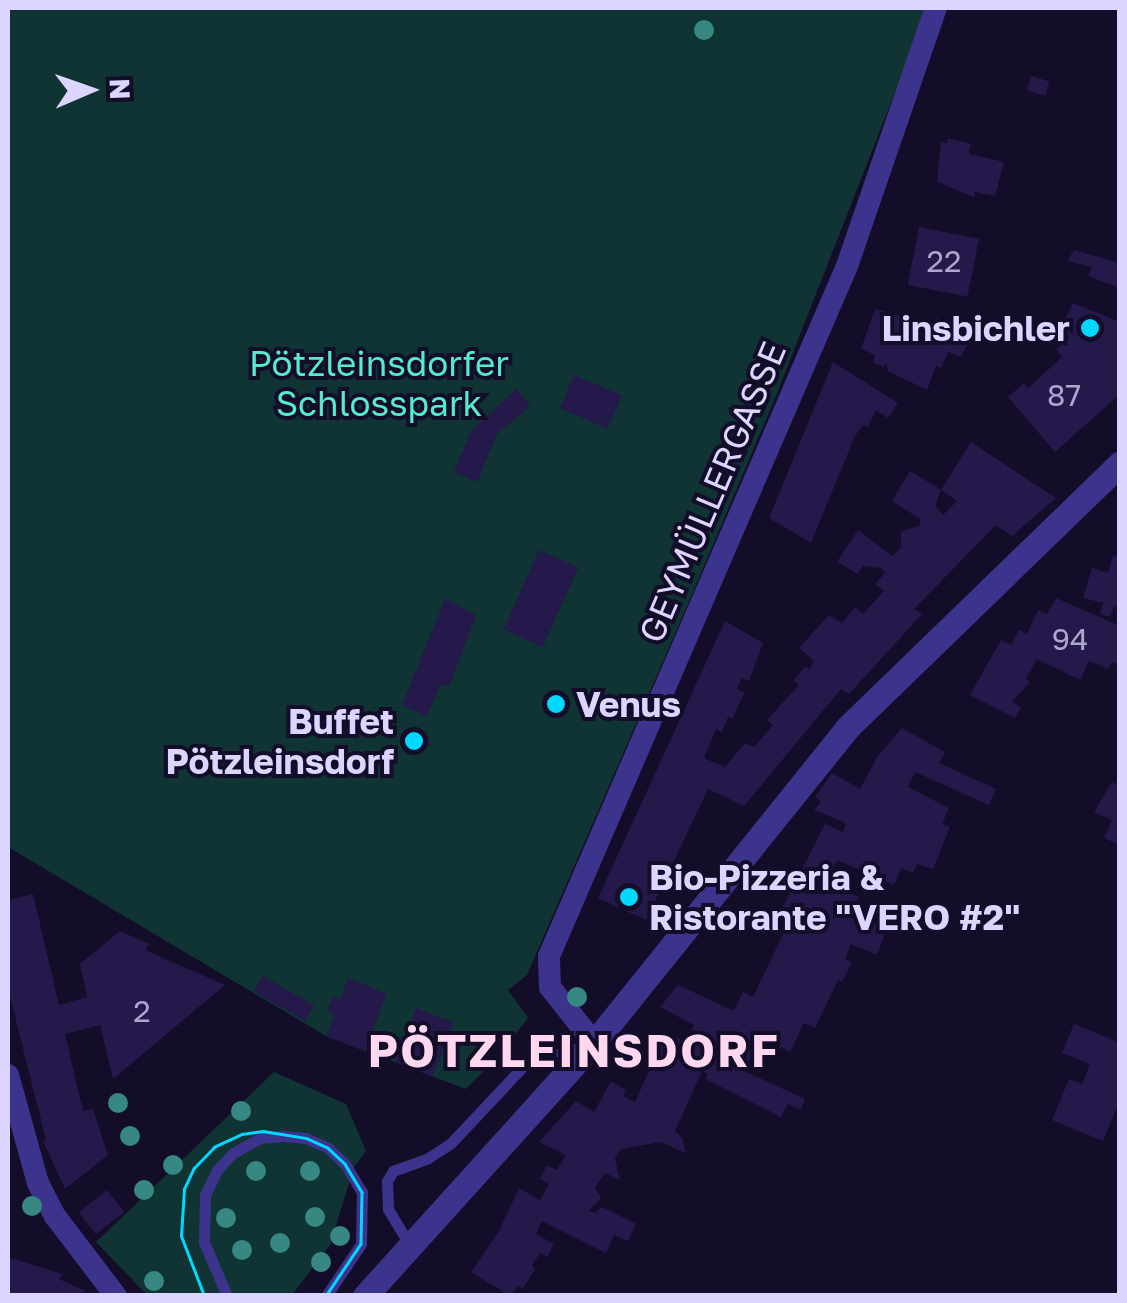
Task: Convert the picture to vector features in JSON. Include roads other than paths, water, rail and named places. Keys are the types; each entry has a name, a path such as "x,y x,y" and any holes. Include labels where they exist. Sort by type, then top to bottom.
{"street":[{"name":"GEYMÜLLERGASSE","path":"594,1043 550,987 547,967 554,942 847,266 936,8"},
{"path":"365,1296 594,1043 848,726 1120,463"},
{"path":"8,1075 38,1184 55,1216 116,1296"}],"lane":[{"path":"410,1244 388,1209 387,1180 393,1171 428,1158 451,1142 526,1062 556,1050 594,1043"},
{"path":"226,1296 204,1242 205,1194 217,1170 241,1147 260,1138 290,1136 316,1142 336,1155 352,1174 364,1201 362,1244 326,1296"}],"tram line":[{"path":"204,1296 181,1236 184,1189 194,1168 214,1147 242,1134 263,1131 306,1138 328,1148 345,1164 362,1192 361,1244 326,1296"}],"place":[{"name":"Linsbichler","path":"1090,328"},
{"name":"Venus","path":"556,704"},
{"name":"Buffet Pötzleinsdorf","path":"414,741"},
{"name":"Bio-Pizzeria & Ristorante \"VERO #2\"","path":"629,897"}],"district":[{"name":"PÖTZLEINSDORF","path":"574,1051"}],"park label":[{"name":"Pötzleinsdorfer Schlosspark","path":"379,383"}]}
